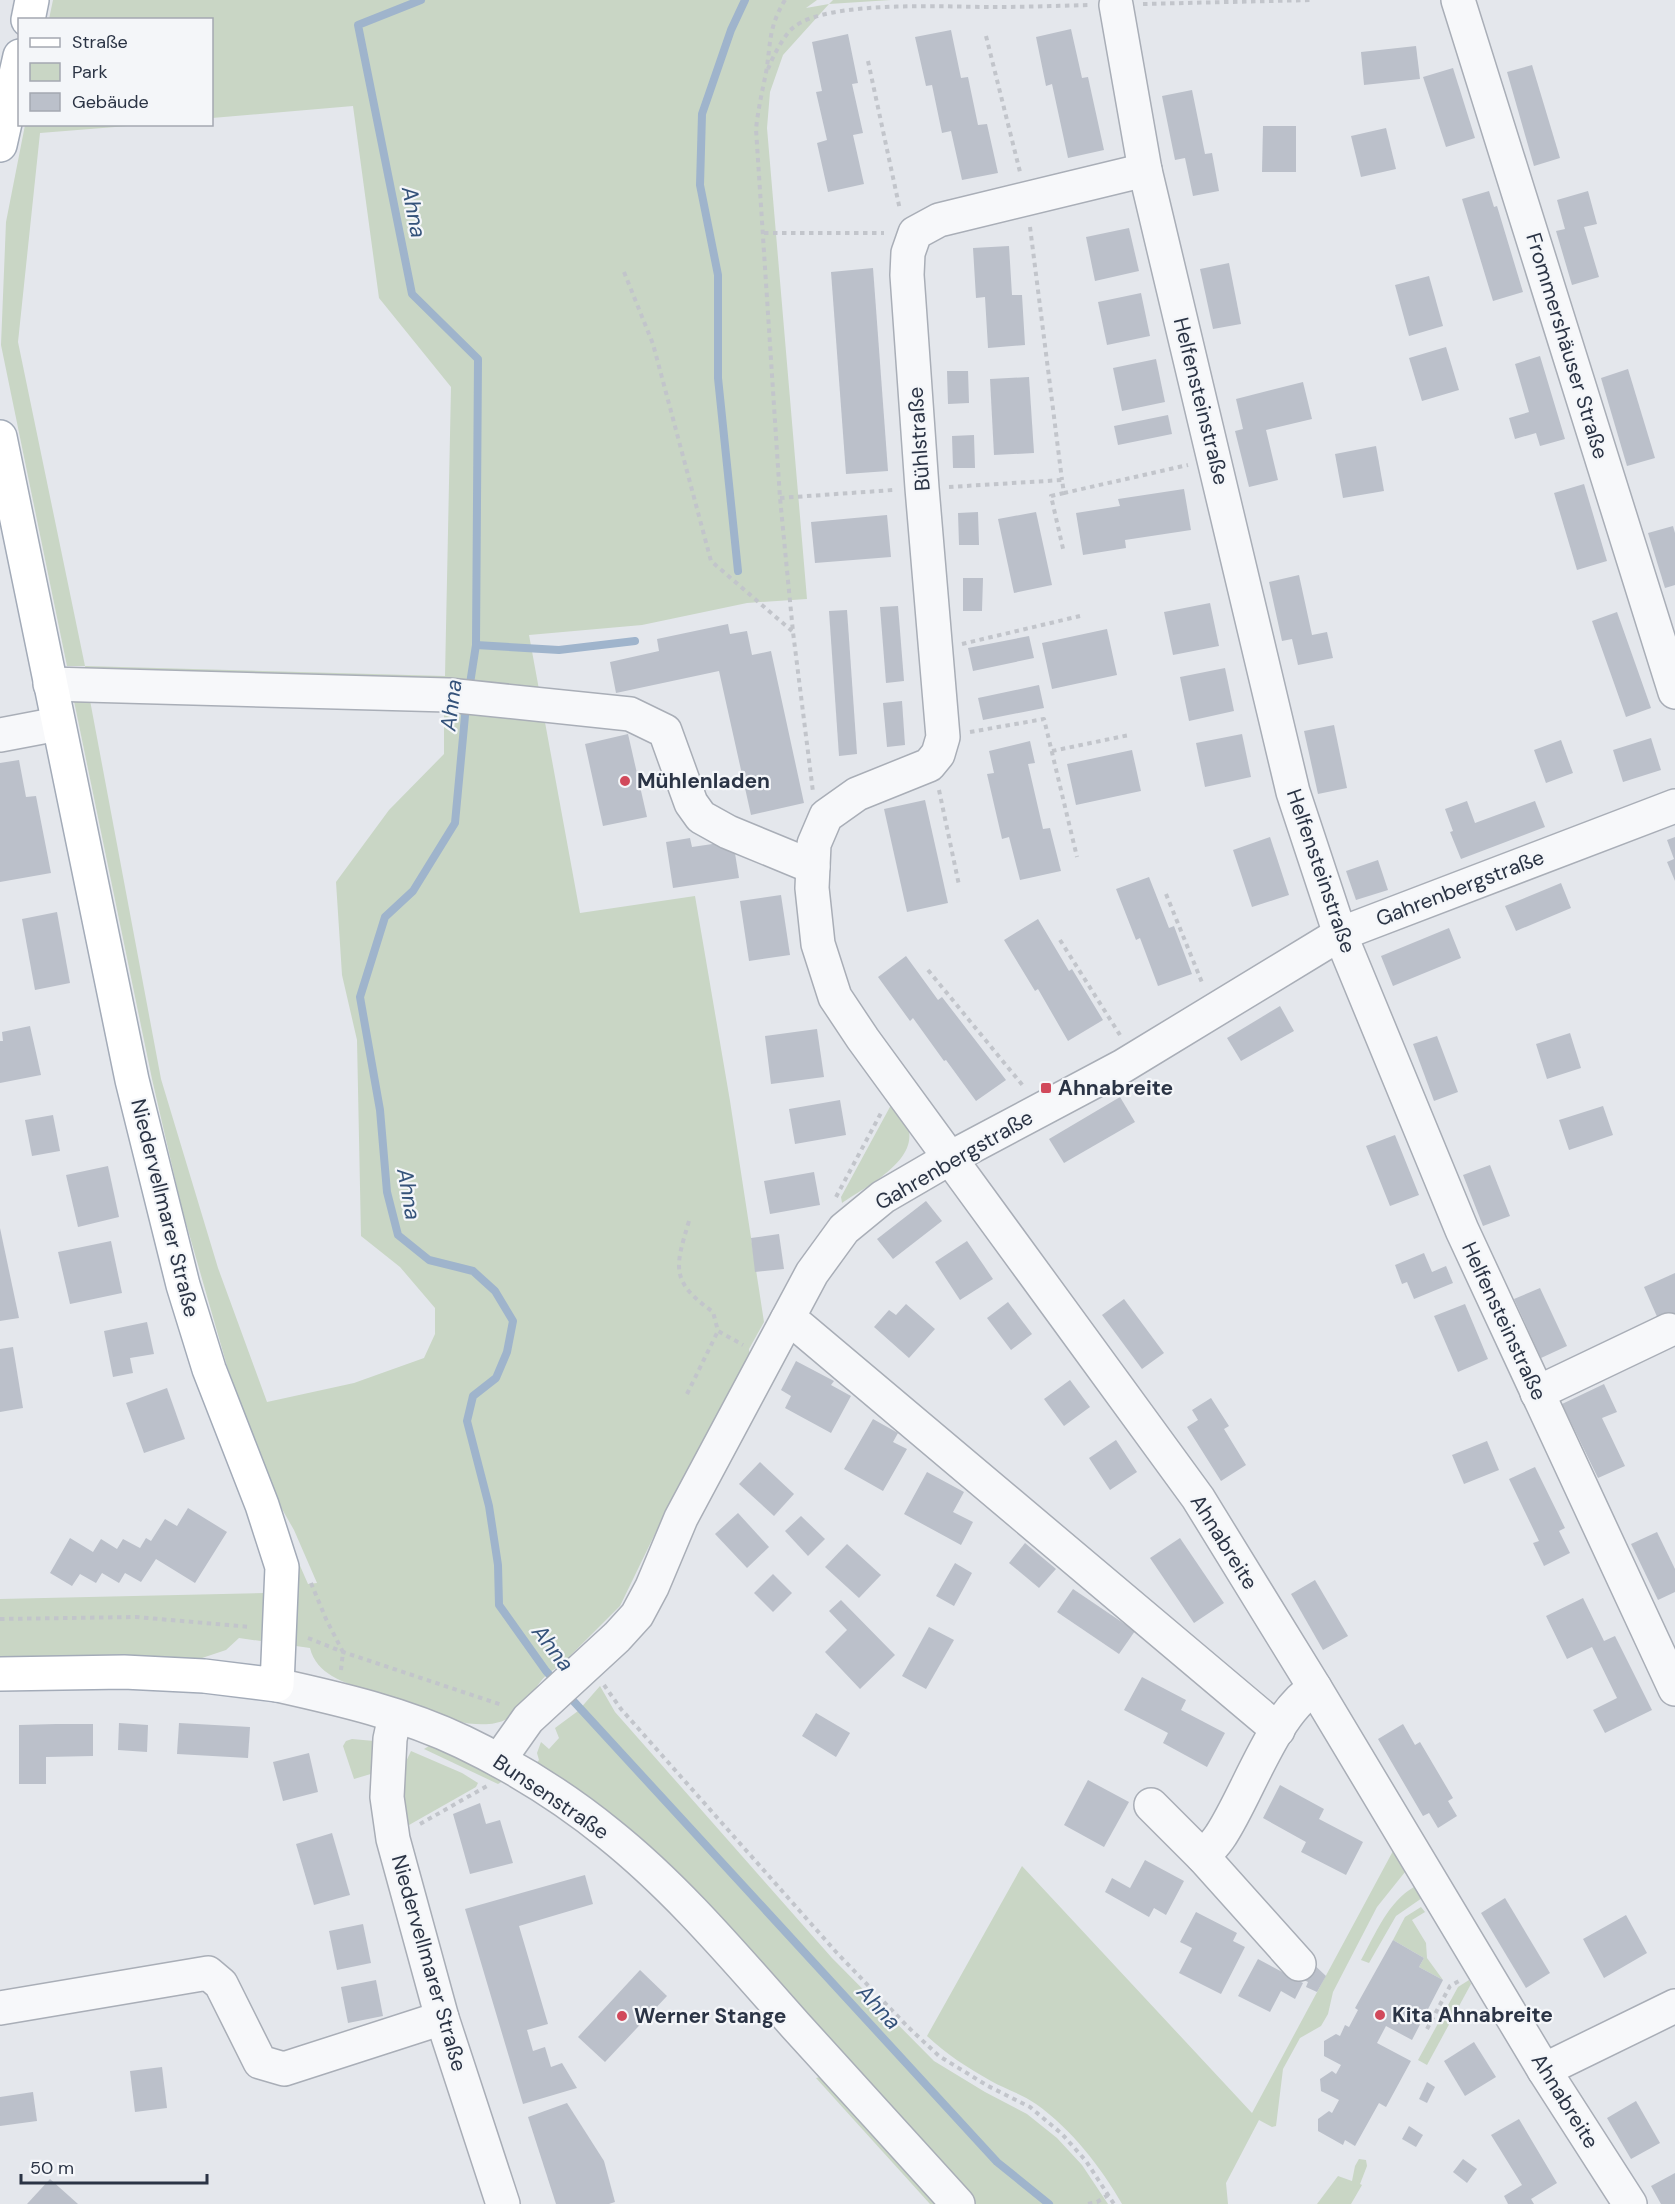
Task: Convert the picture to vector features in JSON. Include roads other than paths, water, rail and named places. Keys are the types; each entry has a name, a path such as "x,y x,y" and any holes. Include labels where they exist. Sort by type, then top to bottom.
{"main road":[{"path":"28,18 32,0"},
{"path":"0,145 18,65"},
{"name":"Niedervellmarer Straße","path":"0,437 132,1080 183,1285 208,1369 261,1505 282,1567 277,1685"},
{"name":"Bunsenstraße","path":"0,1674 135,1673 204,1676 277,1685"}],"street":[{"name":"Frommershäuser Straße","path":"1458,0 1675,692"},
{"name":"Helfensteinstraße","path":"1116,5 1145,170 1293,792 1340,933 1462,1230 1675,1689"},
{"name":"Bühlstraße","path":"826,816 857,794 936,751 935,650 908,275 908,253 915,233 939,220 1145,170"},
{"path":"50,684 448,695 630,714 665,731 692,803 701,817 728,832 813,867"},
{"path":"0,735 58,724"},
{"name":"Gahrenbergstraße","path":"492,1771 528,1719 538,1710 593,1676 637,1616 652,1587 681,1518 812,1273 844,1228 883,1197 1134,1058 1340,933 1675,806"},
{"name":"Ahnabreite","path":"826,816 814,844 812,888 818,944 835,997 863,1039 1198,1498 1544,2070 1630,2204"},
{"path":"788,1320 809,1334 1278,1730"},
{"path":"1537,1394 1669,1330"},
{"name":"Bunsenstraße","path":"277,1685 338,1698 395,1716 462,1742 492,1771 570,1805 610,1834 671,1890 735,1957 958,2204"},
{"path":"1203,1857 1221,1836 1294,1704 1315,1688"},
{"name":"Niedervellmarer Straße","path":"395,1716 390,1739 387,1797 393,1839 442,2018 503,2204"},
{"path":"1151,1805 1203,1857 1299,1964"},
{"path":"0,2008 208,1973 221,1984 260,2062 284,2070 442,2018"},
{"path":"1544,2070 1675,2006"}],"waterway":[{"name":"Ahna","path":"421,0 358,25 412,294 478,359 476,645 469,690"},
{"path":"738,571 718,378 718,275 700,185 702,114 731,30 745,0"},
{"path":"476,645 559,650 635,641"},
{"name":"Ahna","path":"466,705 455,823 413,891 385,917 360,997 380,1110 387,1192 398,1235 429,1260 473,1271 495,1291 513,1321 507,1352 496,1378 473,1396 467,1421 489,1506 498,1565 499,1605 556,1682"},
{"name":"Ahna","path":"566,1693 997,2162 1049,2204"}],"place":[{"name":"Mühlenladen","path":"625,781"},
{"name":"Ahnabreite","path":"1046,1088"},
{"name":"Kita Ahnabreite","path":"1380,2015"},
{"name":"Werner Stange","path":"622,2016"}]}
